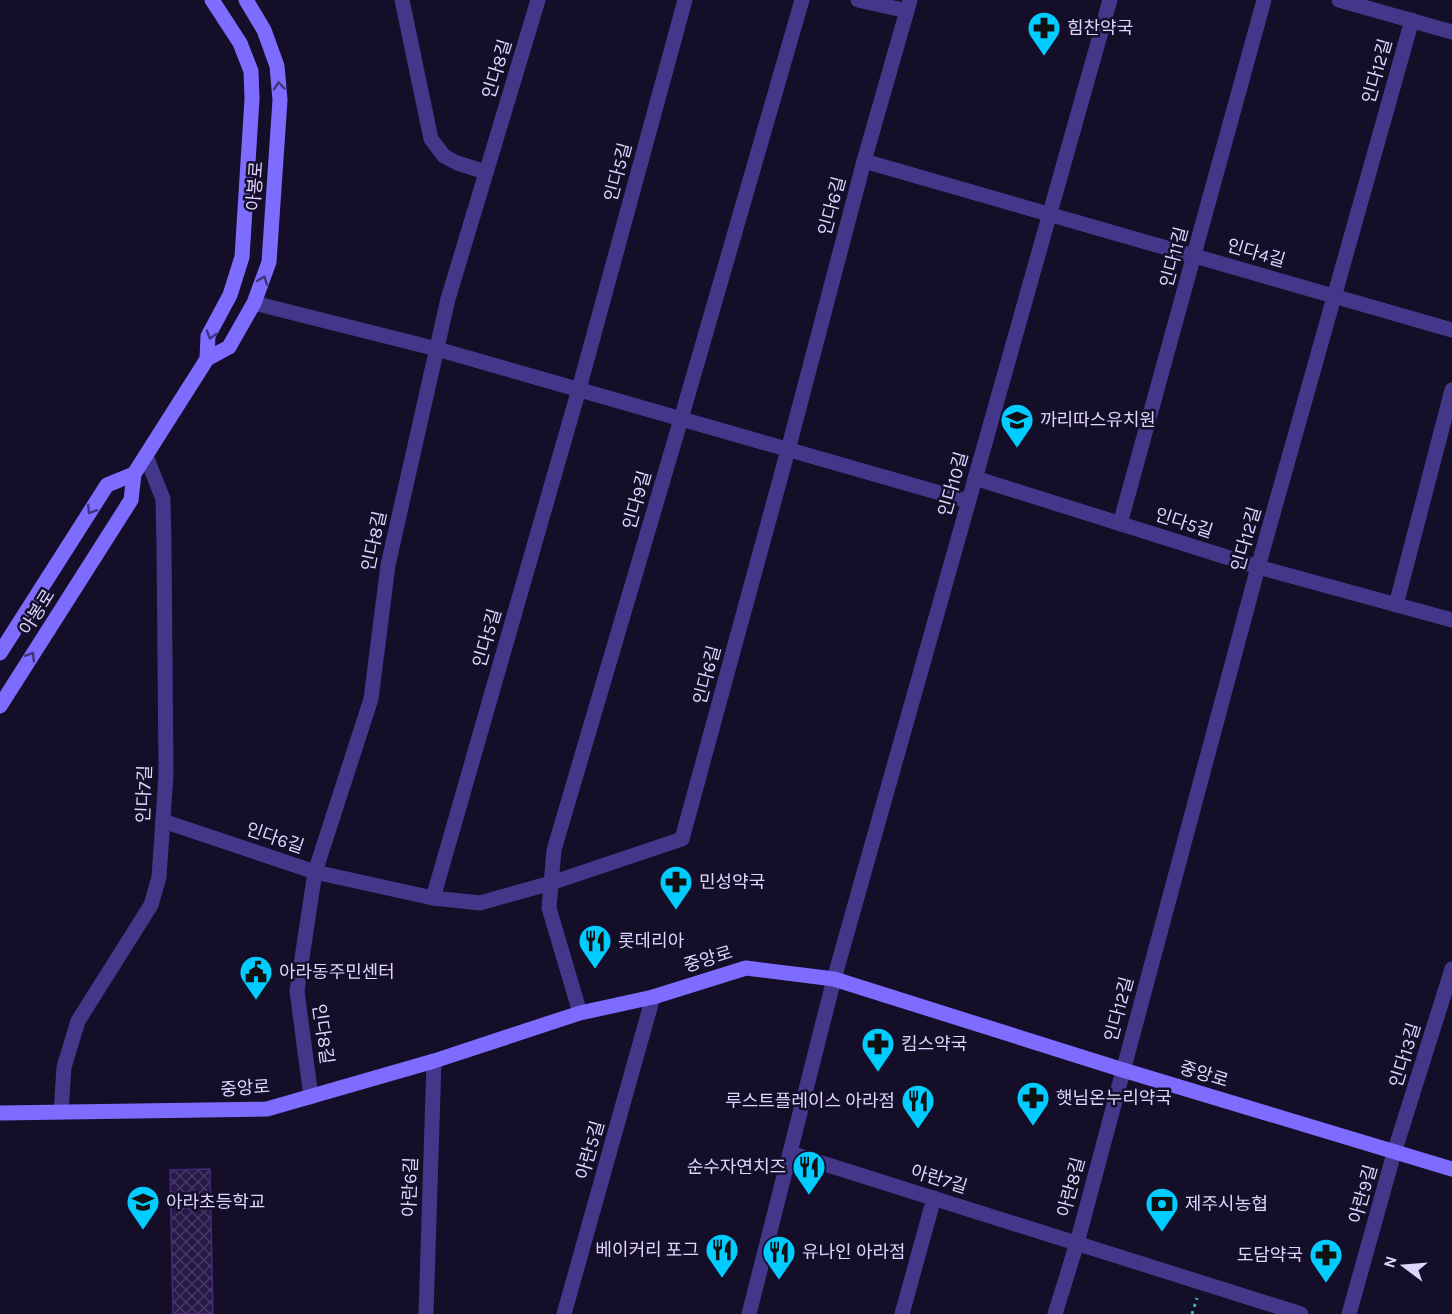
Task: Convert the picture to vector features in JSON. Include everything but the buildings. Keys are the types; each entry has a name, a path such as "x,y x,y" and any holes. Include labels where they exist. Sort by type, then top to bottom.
{"main road":[{"name":"아봉로","path":"207,359 208,336 230,296 242,257 252,99 251,71 240,44 212,0"},
{"name":"아봉로","path":"0,706 131,500 134,474 207,359 229,347 254,303 269,262 280,99 277,66 264,30 246,0"},
{"name":"아봉로","path":"0,653 107,485 134,474"},
{"name":"중앙로","path":"0,1113 267,1109 434,1060 580,1012 653,997 747,968 834,979 1123,1070 1452,1169"}],"street":[{"path":"402,0 431,139 444,156 457,164 486,172"},
{"name":"인다8길","path":"311,1097 297,991 315,872 371,699 388,565 448,299 538,0"},
{"name":"인다5길","path":"433,898 579,389 685,0"},
{"name":"인다9길","path":"580,1012 549,908 554,850 802,0"},
{"path":"858,0 909,6"},
{"name":"인다10길","path":"834,979 1110,0"},
{"name":"인다11길","path":"1120,524 1264,0"},
{"path":"1339,0 1452,32"},
{"name":"인다6길","path":"163,821 315,872 433,898 480,903 551,883 682,839 864,161 909,6"},
{"name":"인다12길","path":"1123,1070 1258,567 1412,20"},
{"name":"인다4길","path":"864,161 1452,330"},
{"path":"254,303 437,349 969,501"},
{"path":"1396,605 1452,390"},
{"name":"인다7길","path":"61,1112 64,1066 78,1021 151,905 159,877 166,763 163,499 146,456"},
{"name":"인다5길","path":"975,478 1258,567 1452,620"},
{"name":"인다13길","path":"1394,1153 1452,969"},
{"path":"749,1314 834,979"},
{"name":"아란5길","path":"564,1314 653,997"},
{"name":"아란6길","path":"426,1314 434,1060"},
{"name":"아란8길","path":"1054,1314 1077,1243 1123,1070"},
{"name":"아란7길","path":"790,1153 1301,1314"},
{"name":"아란9길","path":"1349,1314 1394,1153"},
{"path":"902,1314 934,1198"}],"place":[{"name":"힘찬약국","path":"1044,57"},
{"name":"까리따스유치원","path":"1017,449"},
{"name":"민성약국","path":"676,911"},
{"name":"롯데리아","path":"595,970"},
{"name":"아라동주민센터","path":"256,1001"},
{"name":"킴스약국","path":"878,1073"},
{"name":"햇님온누리약국","path":"1033,1127"},
{"name":"루스트플레이스 아라점","path":"918,1130"},
{"name":"순수자연치즈","path":"809,1196"},
{"name":"아라초등학교","path":"143,1231"},
{"name":"제주시농협","path":"1162,1233"},
{"name":"베이커리 포그","path":"722,1279"},
{"name":"유나인 아라점","path":"779,1281"},
{"name":"도담약국","path":"1326,1284"}]}
